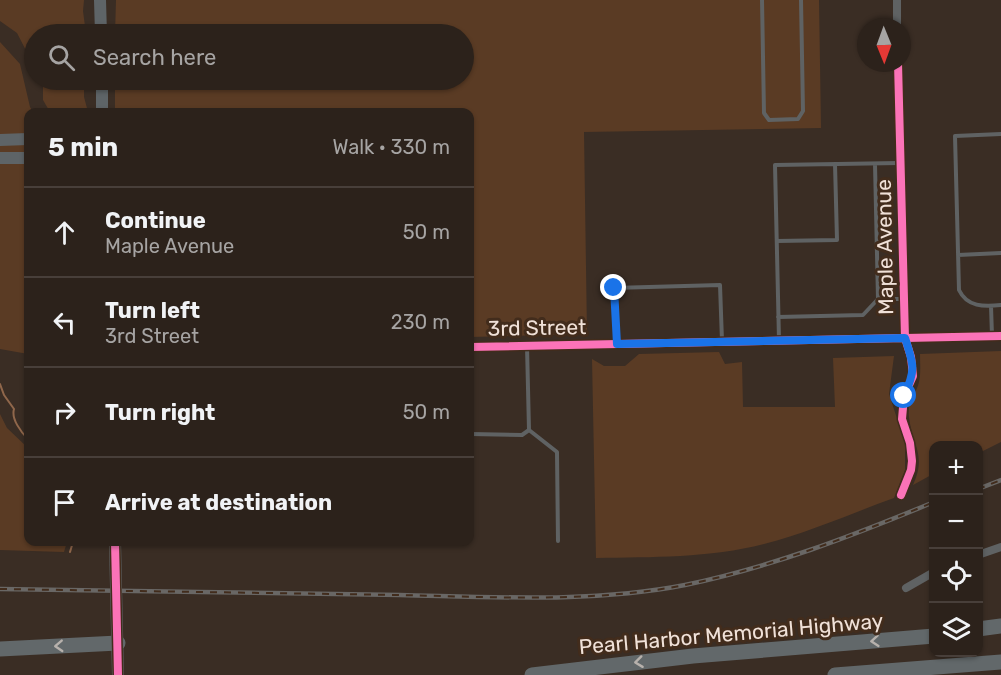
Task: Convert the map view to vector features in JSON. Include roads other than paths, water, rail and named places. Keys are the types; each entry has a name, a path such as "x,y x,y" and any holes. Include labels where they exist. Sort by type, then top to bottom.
{"highway":[{"path":"983,630 1001,626"},
{"path":"983,631 1001,632"},
{"name":"Pearl Harbor Memorial Highway","path":"532,675 693,656 929,636"},
{"path":"0,648 118,643"},
{"path":"835,675 1001,662"},
{"path":"902,671 938,675"}],"street":[{"path":"100,0 101,24"},
{"path":"897,0 897,18"},
{"name":"Maple Avenue","path":"898,72 905,338 911,357 913,376 904,396 902,419 910,443 912,461 911,470 901,495"},
{"path":"102,90 102,108"},
{"path":"0,140 24,139"},
{"path":"0,158 24,158"},
{"name":"3rd Street","path":"474,347 996,336"},
{"path":"115,546 118,675"},
{"path":"983,553 1001,547"},
{"path":"906,588 929,574"}],"lane":[{"path":"762,0 764,113 769,120 798,119 803,111 801,0"},
{"path":"1001,134 955,136 959,290 963,297 978,306 1001,304"},
{"path":"779,341 775,165 901,163"},
{"path":"777,241 837,240 835,164"},
{"path":"778,317 863,315 878,299 875,164"},
{"path":"958,255 1001,253"},
{"path":"617,344 614,288 720,285 722,342"},
{"path":"878,299 904,299"},
{"path":"991,306 996,336"},
{"path":"526,346 529,430 557,452 558,542"},
{"path":"474,434 522,435 529,430"}],"waterway":[{"path":"0,384 4,395 14,409 17,425 24,435"},
{"path":"70,552 72,546"}],"railway":[{"path":"983,487 1001,480"},
{"path":"0,589 543,598 650,591 717,578 780,560 929,504"}]}
